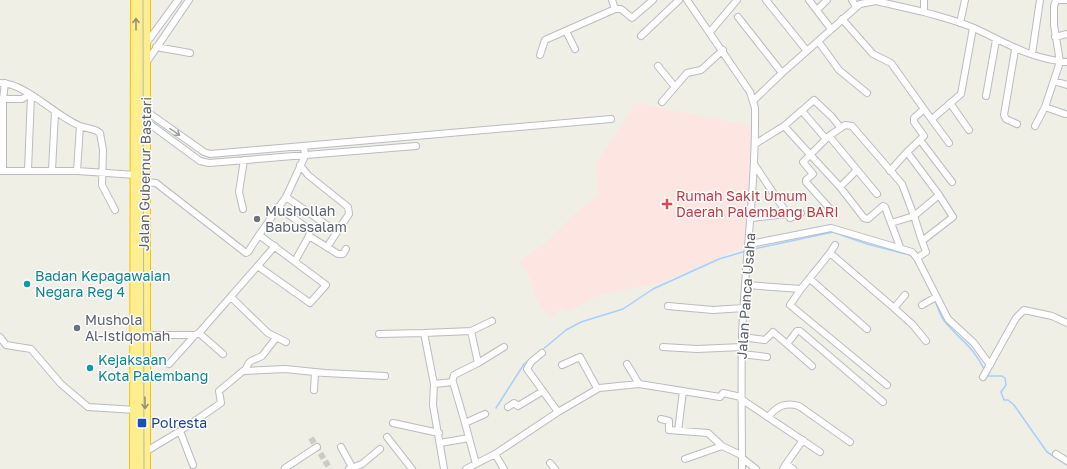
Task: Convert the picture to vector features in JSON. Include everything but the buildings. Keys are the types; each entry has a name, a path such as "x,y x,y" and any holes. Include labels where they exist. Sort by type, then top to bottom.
{"highway":[{"name":"Jalan Gubernur Bastari","path":"136,0 136,175 144,335 145,469"},
{"name":"Jalan Gubernur Bastari","path":"135,469 140,248 146,182 145,0"}],"street":[{"path":"136,58 178,0"},
{"path":"135,79 190,0"},
{"path":"612,0 615,9"},
{"path":"540,55 544,41 615,9 622,10 632,18 652,0"},
{"path":"641,36 679,0"},
{"path":"687,0 710,32 754,100 807,50 856,7 870,1 885,1 960,23 973,28 1015,50 1060,62 1067,62"},
{"path":"710,32 737,0"},
{"path":"766,0 807,50"},
{"path":"809,0 831,29"},
{"path":"817,10 827,0"},
{"path":"852,0 856,7"},
{"path":"924,0 924,12"},
{"path":"960,23 965,0"},
{"path":"1032,54 1040,0"},
{"path":"1035,126 1045,107 1060,62 1055,37 1054,6 1056,0 1067,0"},
{"path":"738,17 782,73"},
{"path":"842,19 873,54 891,63 949,143"},
{"path":"932,119 961,94 973,28"},
{"path":"566,31 575,49"},
{"path":"1055,37 1067,34"},
{"path":"986,96 996,40"},
{"path":"818,41 839,70 867,93"},
{"path":"156,47 190,53"},
{"path":"662,102 687,73 701,70 722,50"},
{"path":"1015,50 1004,115 1006,119 1017,124"},
{"path":"658,66 675,87"},
{"path":"1054,81 1067,85"},
{"path":"115,210 103,188 102,172 102,138 95,129 80,126 55,112 30,95 3,83 1,171 52,170 102,172 136,175"},
{"path":"2,99 22,99 30,95"},
{"path":"28,170 30,95"},
{"name":"Jalan Panca Usaha","path":"742,469 742,336 750,245 755,144 754,100"},
{"path":"755,144 784,126 815,100 840,127"},
{"path":"950,103 969,130"},
{"path":"1045,107 1065,114"},
{"path":"890,171 924,135 914,120 924,109"},
{"path":"802,111 878,194"},
{"path":"52,170 55,112"},
{"path":"146,116 204,152 210,154 611,119"},
{"path":"146,116 200,161 209,162 305,156 416,146"},
{"path":"831,210 806,180 813,175 803,163 804,159 840,127 847,124 852,126 902,184 926,252 917,258"},
{"path":"77,171 80,126"},
{"path":"784,126 840,187 864,218 868,219 884,206 900,247"},
{"path":"920,140 952,182"},
{"path":"146,182 156,183 246,253 286,197 305,156 304,146"},
{"path":"200,161 204,152"},
{"path":"907,152 953,216 922,241"},
{"path":"242,209 239,192 244,160"},
{"path":"754,164 791,218 800,212"},
{"path":"300,165 308,175 348,207 348,214 327,247"},
{"path":"840,187 857,170"},
{"path":"891,223 914,216 939,196"},
{"path":"286,197 337,232"},
{"path":"278,207 310,230 309,236 295,261"},
{"path":"751,218 788,214"},
{"path":"750,245 832,228 900,247 912,252 917,258 933,298 948,319 974,343 986,372 1016,318 1024,310 1052,316 1067,323"},
{"path":"258,267 310,303 326,286 324,282 259,235"},
{"path":"309,236 340,255 346,249"},
{"path":"835,245 790,305 887,385"},
{"path":"169,364 258,267 275,246"},
{"path":"830,253 913,325 926,341"},
{"path":"810,280 867,329"},
{"path":"746,285 801,289"},
{"path":"894,308 905,295"},
{"path":"230,297 250,317 276,338 286,342"},
{"path":"922,305 933,298"},
{"path":"668,306 713,310 744,308"},
{"path":"379,334 471,331 492,321"},
{"path":"471,331 478,363"},
{"path":"787,344 797,331 800,331 882,402"},
{"path":"742,336 765,340 773,332 812,366"},
{"path":"424,333 434,384 432,401 439,433 444,469"},
{"path":"144,335 197,334 223,354"},
{"path":"0,337 6,345 31,349 61,384 88,407 136,410"},
{"path":"145,452 180,431 221,403 219,392 245,371 248,362 254,358 261,357 276,338"},
{"path":"663,346 696,348 742,347"},
{"path":"475,466 465,423 452,382 454,375 504,348"},
{"path":"542,354 526,368 558,412"},
{"path":"742,354 767,357"},
{"path":"562,365 580,358 597,388"},
{"path":"627,364 639,384"},
{"path":"245,371 285,369 385,376"},
{"path":"314,390 315,372"},
{"path":"434,384 452,382"},
{"path":"466,469 475,466 496,454 558,412 597,388 639,384 720,397 723,393 741,398 820,452"},
{"path":"508,407 514,403 518,406 543,391"},
{"path":"678,431 683,391"},
{"path":"768,417 780,406 792,404 799,406 850,442"},
{"path":"465,423 485,414"},
{"path":"661,419 669,421 669,430 705,432 722,446 742,456 756,469"},
{"path":"393,422 439,433"},
{"path":"180,431 193,465"},
{"path":"387,437 410,468"},
{"path":"440,443 469,438"},
{"path":"793,469 785,466 803,440"},
{"path":"685,458 722,446"},
{"path":"284,468 317,447"},
{"path":"342,447 351,468 362,464 380,449"},
{"path":"496,454 504,469"},
{"path":"1056,454 1067,461"},
{"path":"550,463 555,469"}],"shaded area":[{"name":"Rumah Sakit Umum Daerah Palembang BARI","path":"636,103 743,124 752,129 745,246 663,282 599,295 567,312 562,307 550,318 535,297 530,277 519,261 542,246 576,212 598,196 596,164"}],"waterway":[{"path":"749,250 833,232 867,244 910,255 914,259"},
{"path":"541,351 566,330 581,322 623,309 653,289 719,259 746,251"},
{"path":"935,300 944,321 971,349 984,369"},
{"path":"496,408 524,364 528,361"},
{"path":"987,374 988,376 1002,376 1005,378 1006,385 1001,392 1004,400 1008,400 1014,405 1047,452 1067,465"}],"tunnel":[{"path":"311,438 330,469"}],"tram line":[{"path":"143,0 144,469"}],"place":[{"name":"Rumah Sakit Umum Daerah Palembang BARI","path":"667,204"},
{"name":"Mushollah Babussalam","path":"257,219"},
{"name":"Badan Kepagawaian Negara Reg 4","path":"27,284"},
{"name":"Mushola Al-Istiqomah","path":"77,328"},
{"name":"Kejaksaan Kota Palembang","path":"90,368"},
{"name":"Polresta","path":"142,423"}]}
